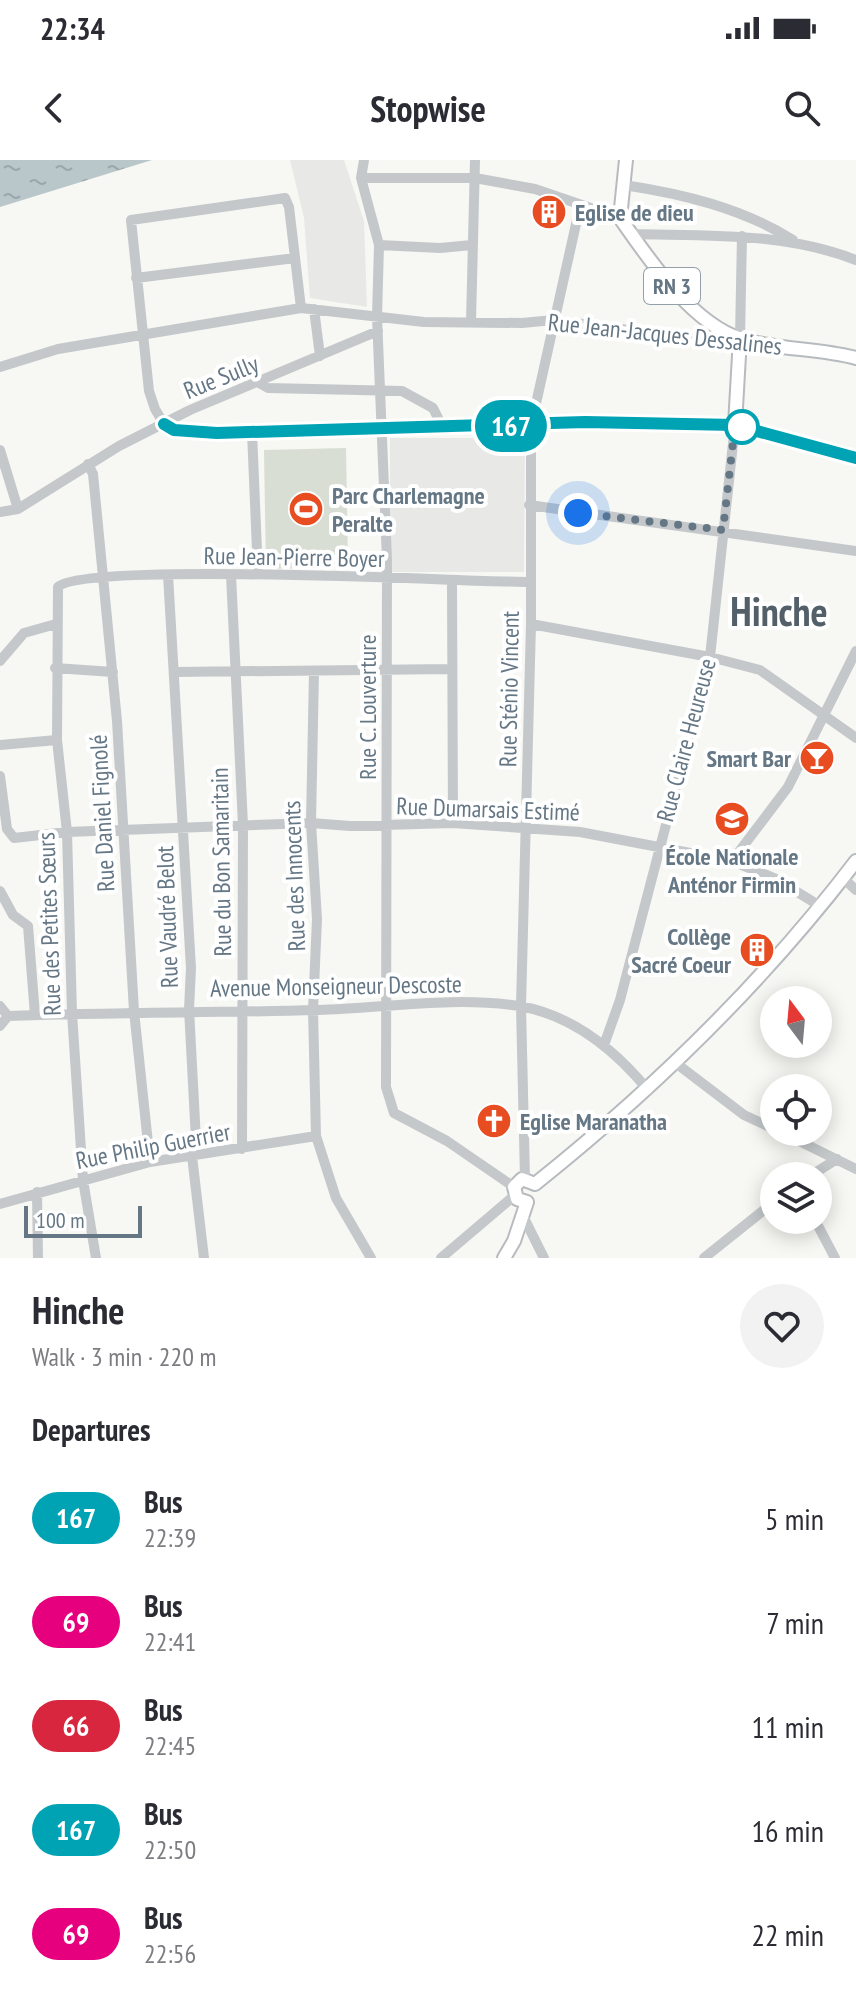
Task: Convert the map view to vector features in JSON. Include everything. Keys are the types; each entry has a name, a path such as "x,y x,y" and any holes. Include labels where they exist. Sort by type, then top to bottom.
{"main road":[{"path":"620,218 626,160"},
{"name":"RN 3","path":"620,218 664,279 702,314 740,338"},
{"name":"Rue Jean-Jacques Dessalines","path":"740,338 856,358"},
{"name":"Rue Claire Heureuse","path":"735,425 740,338"},
{"path":"735,425 856,458"},
{"path":"527,1202 514,1191 648,1090 677,1064 820,906 856,861"},
{"path":"504,1258 524,1218 527,1202 536,1193 530,1181"}],"street":[{"name":"Rue C. Louverture","path":"364,160 361,178 379,245 377,317 387,579 386,1087 394,1113 447,1141 514,1191"},
{"path":"471,322 475,160"},
{"path":"361,178 475,178 535,189 620,218"},
{"path":"624,185 686,196 760,220 795,241"},
{"path":"301,308 288,201 278,198 135,218 129,227 149,391 164,424 174,430 252,432 585,422 735,425"},
{"name":"Rue Sténio Vincent","path":"530,1181 521,1006 531,624 531,426 580,206"},
{"path":"632,234 742,236 795,241 856,260"},
{"name":"Rue Claire Heureuse","path":"740,338 742,236"},
{"path":"379,245 440,248 472,245"},
{"path":"136,278 295,258"},
{"name":"Rue Jean-Jacques Dessalines","path":"0,367 58,349 301,308 377,317 471,322 553,320 689,338 740,338"},
{"path":"314,309 320,356"},
{"name":"Rue Sully","path":"0,512 18,509 88,464 210,400 259,383 378,331"},
{"path":"259,383 268,388 402,391 420,398 433,408 441,424"},
{"name":"Rue Claire Heureuse","path":"604,1045 620,1000 710,657 735,425"},
{"path":"252,432 258,574"},
{"path":"0,450 18,509"},
{"name":"Rue Daniel Fignolé","path":"88,464 93,474 105,576 134,1011 150,1162"},
{"path":"529,505 856,551"},
{"name":"Rue Jean-Pierre Boyer","path":"58,587 69,580 105,576 258,574 452,583 531,582"},
{"name":"Rue Vaudré Belot","path":"168,575 191,968 189,1009 196,1140 192,1156 204,1258"},
{"name":"Rue du Bon Samaritain","path":"231,575 243,825 242,1149"},
{"path":"452,583 453,823"},
{"name":"Rue des Petites Sœurs","path":"58,587 55,668 57,740 67,832 72,1013 83,1180 96,1258"},
{"path":"0,661 24,633 56,624"},
{"path":"531,624 710,657 760,670 856,738"},
{"path":"732,861 788,787 856,651"},
{"path":"55,668 113,672"},
{"path":"175,672 451,669"},
{"name":"Rue des Innocents","path":"314,671 311,823 317,919 313,1010 316,1136 336,1198 371,1258"},
{"path":"0,745 57,740"},
{"name":"Rue Dumarsais Estimé","path":"0,776 10,836 311,823 526,826 580,832 732,861 776,879 820,906"},
{"path":"843,878 856,890"},
{"path":"0,891 13,915 28,926 35,1015"},
{"name":"Avenue Monseigneur Descoste","path":"8,1016 189,1009 387,1008 475,1003 521,1006 580,1029 625,1062 648,1090"},
{"path":"0,1006 8,1016 0,1026"},
{"path":"677,1064 744,1115 760,1122"},
{"name":"Rue Philip Guerrier","path":"0,1204 150,1162 316,1136"},
{"path":"810,1146 856,1169"},
{"path":"832,1162 837,1159"},
{"path":"441,1258 514,1191"},
{"path":"37,1192 38,1258"},
{"path":"704,1258 760,1213"},
{"path":"524,1218 544,1258"},
{"path":"822,1234 835,1258"}],"shaded area":[{"path":"290,160 344,160 364,221 367,307 310,298 304,218"},
{"path":"390,438 525,438 524,572 390,572"},
{"name":"Parc Charlemagne Peralte","path":"346,448 348,567 266,569 264,450"}],"water":[{"path":"0,160 152,160 0,207"}],"bus line":[{"name":"167","path":"164,424 174,430 217,433 441,424 531,426 585,422 735,425 856,458"}],"place":[{"name":"Eglise de dieu","path":"549,212"},
{"name":"Parc Charlemagne Peralte","path":"306,509"},
{"name":"Smart Bar","path":"817,758"},
{"name":"École Nationale Anténor Firmin","path":"732,819"},
{"name":"Collège Sacré Coeur","path":"757,950"},
{"name":"Eglise Maranatha","path":"494,1121"}],"district":[{"name":"Hinche","path":"779,611"}],"route":[{"path":"578,513 723,530 735,425 742,427"}]}
